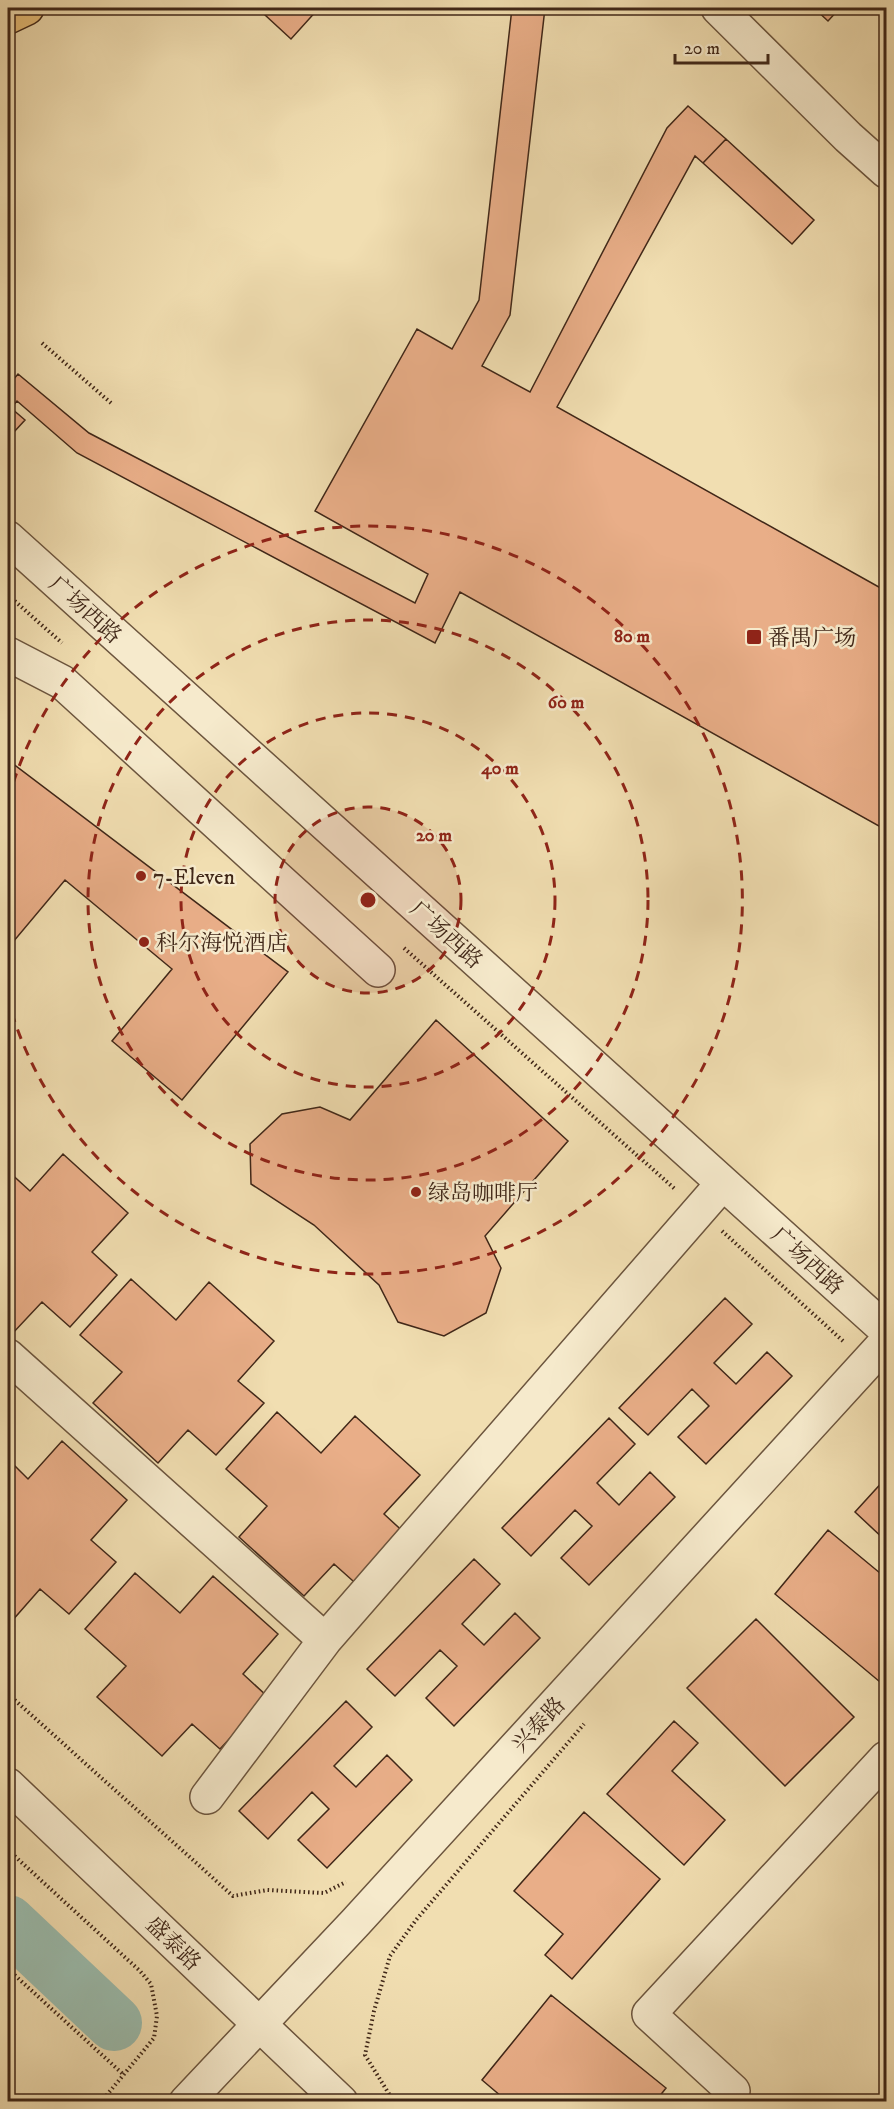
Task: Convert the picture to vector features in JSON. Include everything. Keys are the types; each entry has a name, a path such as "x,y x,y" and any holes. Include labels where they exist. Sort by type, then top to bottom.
{"main road":[{"path":"8,17 27,8"}],"street":[{"path":"718,8 848,137 886,171"},
{"name":"广场西路","path":"8,538 886,1330"},
{"path":"8,654 62,682 378,970"},
{"path":"207,1797 325,1640 723,1183"},
{"name":"兴泰路","path":"186,2102 388,1888 886,1342"},
{"path":"8,1356 325,1640"},
{"path":"733,2091 649,2014 886,1758"},
{"name":"盛泰路","path":"8,1785 341,2102"}],"path":[{"path":"42,343 111,403"},
{"path":"8,594 70,650"},
{"path":"398,942 699,1210 844,1343"},
{"path":"8,1694 233,1896 267,1890 324,1893 344,1884 352,1875"},
{"path":"8,1850 140,1971 151,1984 157,2016 154,2038 101,2102"},
{"path":"390,1956 374,2011 365,2055 394,2102"},
{"path":"8,1969 123,2074"}],"building":[{"path":"272,8 319,8 291,39 265,15"},
{"name":"番禺广场","path":"512,8 545,8 510,315 482,366 530,392 667,128 688,106 726,139 703,163 695,156 557,407 886,591 886,830 460,592 435,643 77,453 17,401 11,408 25,420 14,432 8,427 8,386 18,374 89,433 415,603 428,574 315,511 417,329 452,349 479,300"},
{"path":"814,8 840,8 828,21"},
{"path":"726,139 814,220 792,244 703,163"},
{"path":"8,760 288,972 182,1100 112,1041 172,969 65,880 8,948"},
{"path":"436,1020 568,1141 485,1236 501,1268 486,1313 444,1336 398,1322 379,1285 314,1225 251,1184 250,1144 282,1114 320,1107 350,1120"},
{"path":"63,1154 128,1213 92,1252 117,1275 70,1327 42,1302 12,1334 8,1330 8,1171 30,1191"},
{"path":"131,1279 176,1320 209,1282 274,1341 238,1381 264,1403 216,1455 188,1430 158,1463 93,1403 122,1372 80,1335"},
{"path":"725,1298 752,1324 714,1363 736,1384 767,1352 792,1376 706,1464 678,1437 709,1406 692,1389 648,1435 619,1408"},
{"path":"277,1412 321,1453 355,1416 420,1475 384,1514 409,1537 362,1589 334,1564 304,1596 239,1537 267,1506 226,1469"},
{"path":"609,1418 635,1444 597,1483 619,1505 650,1472 675,1497 589,1585 561,1558 592,1526 575,1510 531,1556 502,1528"},
{"path":"62,1441 127,1500 91,1540 116,1562 69,1614 40,1589 11,1622 8,1618 8,1459 28,1479"},
{"path":"886,1478 886,1541 855,1512"},
{"path":"828,1530 886,1578 886,1687 775,1594"},
{"path":"474,1559 500,1584 462,1624 484,1645 515,1613 540,1638 454,1726 426,1698 457,1666 440,1650 395,1696 367,1669"},
{"path":"135,1573 180,1613 213,1576 278,1634 243,1674 268,1697 220,1749 192,1724 162,1756 97,1697 126,1666 85,1629"},
{"path":"756,1619 854,1717 785,1786 687,1688"},
{"path":"346,1701 372,1727 334,1766 356,1787 387,1755 412,1780 327,1868 298,1840 329,1809 312,1792 268,1839 239,1811"},
{"path":"674,1721 698,1743 672,1771 725,1820 684,1865 607,1794"},
{"path":"584,1812 660,1879 572,1979 545,1955 563,1934 514,1891"},
{"path":"551,1995 666,2088 655,2102 508,2102 482,2080"}],"waterway":[{"path":"8,1923 114,2023"}],"place":[{"name":"番禺广场","path":"754,637"},
{"name":"7-Eleven","path":"141,876"},
{"name":"科尔海悦酒店","path":"144,942"},
{"name":"绿岛咖啡厅","path":"416,1192"}]}
